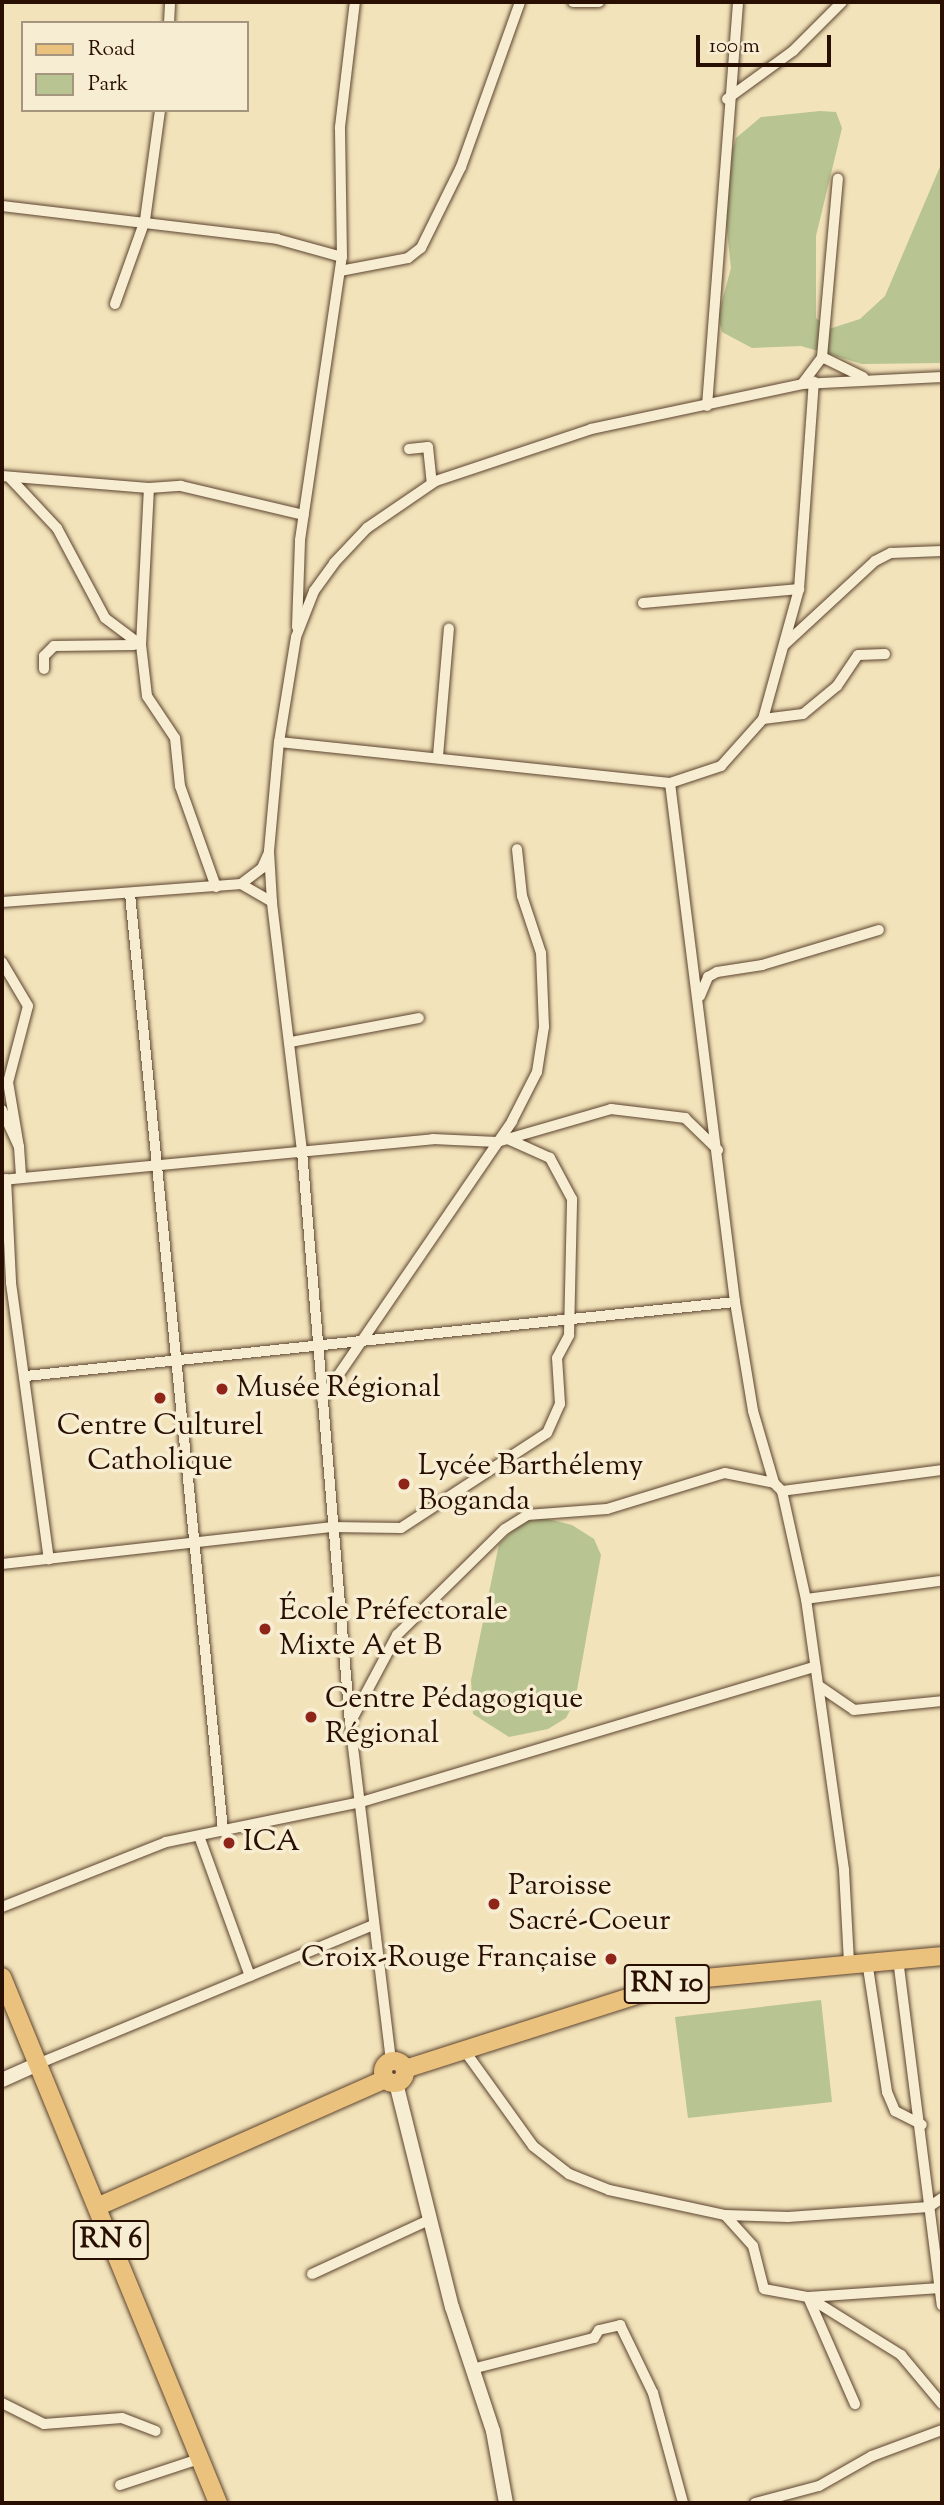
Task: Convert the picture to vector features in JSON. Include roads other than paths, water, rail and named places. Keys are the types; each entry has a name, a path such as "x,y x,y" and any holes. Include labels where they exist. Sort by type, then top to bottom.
{"main road":[{"name":"RN 10","path":"99,2206 394,2073 467,2054 631,1993 743,1972 942,1956"},
{"name":"RN 6","path":"2,1977 99,2206 218,2503"}],"street":[{"path":"169,21 170,2"},
{"path":"355,2 340,127 341,271 304,515 296,637 279,742 269,851 272,902 291,1042 302,1151 331,1527 350,1723 373,1925 394,2073 472,2369 493,2431 506,2503"},
{"path":"341,271 408,258 421,248 461,167 520,2"},
{"path":"573,2 599,2"},
{"path":"707,406 729,164 727,99 738,2"},
{"path":"727,99 793,51 842,2"},
{"path":"115,304 145,220 160,112"},
{"path":"802,384 822,357 838,179"},
{"path":"2,206 145,220 277,239 342,257"},
{"path":"822,357 866,378"},
{"path":"296,637 314,591 334,563 367,528 432,483 591,429 802,384 866,378 942,377"},
{"path":"279,742 438,756 670,783 721,766 763,719 799,589 814,382"},
{"path":"409,449 428,447 432,483"},
{"path":"6,477 149,488 181,486 304,515"},
{"path":"6,477 57,528 105,618 138,645"},
{"path":"149,488 138,645 146,696 175,738 180,786 216,887"},
{"path":"784,645 875,561 891,553 942,551"},
{"path":"643,603 799,589"},
{"path":"438,756 449,628"},
{"path":"44,669 44,656 54,646 138,645"},
{"path":"763,719 803,714 837,686 858,655 885,654"},
{"path":"670,783 718,1150 735,1303 753,1410 778,1487 806,1599 858,1962 887,2092 894,2112 922,2125"},
{"path":"321,1400 354,1344 411,1274 503,1141 532,1084 543,1035 541,953 522,896 517,849"},
{"path":"2,902 241,884 262,868 269,851"},
{"path":"241,884 272,902"},
{"path":"130,894 223,1831"},
{"path":"698,999 708,976 717,972 879,930"},
{"path":"2,962 28,1006 8,1082 21,1177"},
{"path":"291,1042 419,1018"},
{"path":"503,1141 593,1113 643,1108 692,1122 718,1150"},
{"path":"2,1110 19,1147"},
{"path":"2,1564 49,1559 195,1542 331,1527 386,1531 411,1524 547,1433 560,1404 557,1357 568,1323 569,1185 550,1158 503,1141 433,1139 4,1180 5,1232 49,1559"},
{"path":"26,1376 568,1323 735,1303"},
{"path":"350,1723 397,1634 505,1528 527,1515 607,1509 725,1473 778,1487 942,1470"},
{"path":"806,1599 939,1581"},
{"path":"2,1907 166,1842 361,1802 816,1667"},
{"path":"819,1686 854,1710 942,1701"},
{"path":"199,1836 250,1976"},
{"path":"2,2080 373,1925"},
{"path":"898,1959 922,2125 929,2207 938,2231 942,2305"},
{"path":"467,2054 533,2147 569,2174 622,2194 725,2214 788,2217 929,2207 942,2198"},
{"path":"725,2214 753,2246 764,2289 808,2297 940,2288"},
{"path":"312,2274 431,2219"},
{"path":"808,2297 855,2404"},
{"path":"808,2297 901,2355 942,2404"},
{"path":"472,2369 594,2339 599,2330 620,2325 653,2393 682,2503"},
{"path":"2,2403 44,2424 122,2418 156,2431"},
{"path":"755,2503 819,2486 872,2456 942,2430"},
{"path":"120,2485 199,2459"}],"place":[{"name":"Musée Régional","path":"222,1389"},
{"name":"Centre Culturel Catholique","path":"160,1398"},
{"name":"Lycée Barthélemy Boganda","path":"404,1484"},
{"name":"École Préfectorale Mixte A et B","path":"265,1629"},
{"name":"Centre Pédagogique Régional","path":"311,1717"},
{"name":"ICA","path":"229,1843"},
{"name":"Paroisse Sacré-Coeur","path":"494,1904"},
{"name":"Croix-Rouge Française","path":"611,1959"}]}
